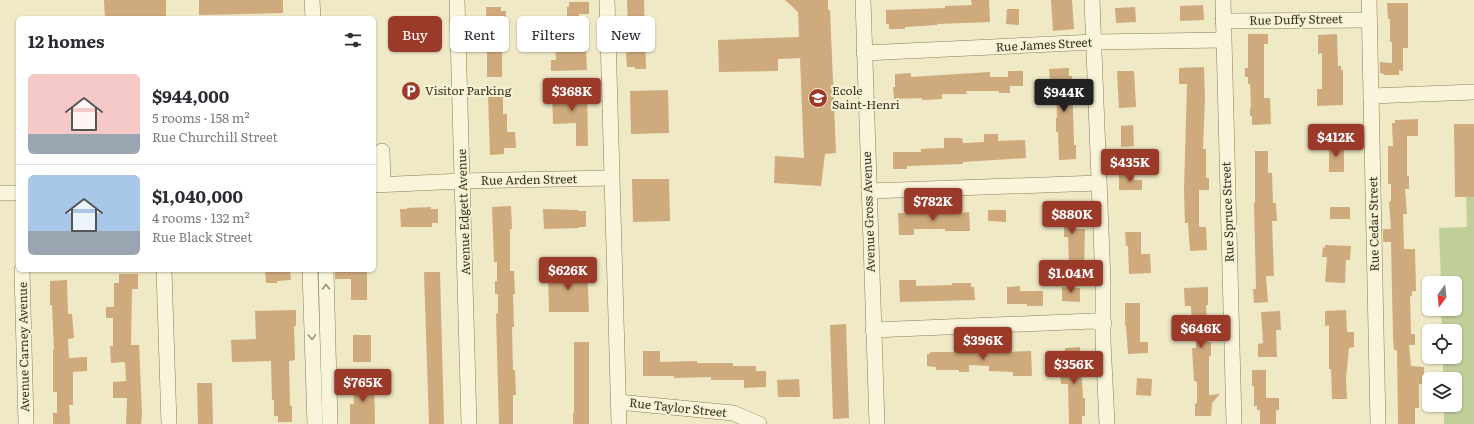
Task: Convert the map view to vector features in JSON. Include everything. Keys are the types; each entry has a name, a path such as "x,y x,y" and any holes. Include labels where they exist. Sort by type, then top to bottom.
{"street":[{"path":"312,0 313,16"},
{"name":"Avenue Edgett Avenue","path":"457,0 469,424"},
{"path":"607,0 619,424"},
{"name":"Avenue Gross Avenue","path":"863,0 877,424"},
{"path":"1092,0 1099,183 1098,322 1103,341 1108,424"},
{"name":"Rue Spruce Street","path":"1223,0 1234,424"},
{"name":"Rue Cedar Street","path":"1369,0 1378,424"},
{"name":"Rue Duffy Street","path":"1223,21 1369,20"},
{"name":"Rue James Street","path":"864,53 1094,42 1223,40"},
{"path":"1371,96 1474,92"},
{"path":"378,184 382,151"},
{"name":"Rue Arden Street","path":"378,184 611,178"},
{"path":"869,191 1099,183"},
{"path":"0,193 16,193"},
{"name":"Avenue Carney Avenue","path":"22,272 26,424"},
{"path":"164,272 169,424"},
{"path":"310,272 314,424"},
{"path":"326,272 330,424"},
{"path":"312,311 327,312"},
{"path":"873,330 1098,322"},
{"name":"Rue Taylor Street","path":"618,402 733,413 759,424"}],"green space":[{"path":"1466,188 1474,188 1474,424 1444,424 1444,412 1462,412 1462,372 1443,372 1443,364 1462,364 1462,324 1442,324 1441,316 1462,316 1462,276 1441,276 1439,228 1467,227"}],"building":[{"path":"104,0 166,0 166,16 105,16"},
{"path":"199,0 283,0 283,13 199,15"},
{"path":"627,0 644,0 644,16 628,16"},
{"name":"Ecole Saint-Henri","path":"785,0 828,0 828,10 830,10 836,153 825,154 821,186 774,183 775,156 804,158 800,58 778,59 778,71 719,72 718,40 799,37 798,12"},
{"path":"971,0 989,0 990,22 937,24 905,27 905,29 889,29 889,24 886,24 886,10 945,8 945,6 972,5"},
{"path":"1051,0 1072,0 1074,29 1053,31"},
{"path":"569,2 589,2 589,14 567,16 567,7 569,7"},
{"path":"1387,3 1408,3 1408,48 1403,48 1403,71 1399,70 1399,75 1384,75 1380,73 1380,62 1392,63 1392,42 1390,42 1390,19 1388,19"},
{"path":"1203,5 1204,20 1180,21 1180,6"},
{"path":"486,7 501,7 501,11 506,11 506,16 486,16"},
{"path":"1135,7 1136,22 1116,23 1115,8"},
{"path":"1007,9 1019,9 1019,25 1006,24"},
{"path":"1248,34 1268,34 1268,44 1264,44 1264,98 1270,98 1271,124 1252,125 1252,116 1250,116 1250,84 1248,84 1248,77 1245,77 1245,68 1248,68"},
{"path":"1337,34 1338,66 1341,66 1341,70 1343,70 1343,105 1317,106 1317,89 1322,89 1322,53 1318,54 1318,35"},
{"path":"487,52 502,52 502,77 487,77"},
{"path":"556,52 586,52 587,70 551,71 551,60 556,60"},
{"path":"646,52 646,69 627,67 626,53"},
{"path":"1204,67 1205,100 1203,149 1206,149 1206,178 1209,178 1209,190 1199,190 1199,227 1206,227 1207,250 1190,251 1188,223 1185,223 1184,190 1187,84 1179,84 1179,68"},
{"path":"1069,68 1069,76 1072,76 1074,145 1076,145 1076,159 1059,160 1058,132 1056,132 1056,85 1055,81 1050,81 1049,69"},
{"path":"1008,71 1023,71 1023,86 1010,86 1010,93 999,93 999,91 966,91 967,94 942,94 942,99 894,99 893,87 895,87 895,74 911,73 911,77 990,72 990,77 1008,77"},
{"path":"1117,71 1134,71 1136,107 1119,108"},
{"path":"587,90 588,146 576,146 576,123 553,124 552,91"},
{"path":"668,90 669,133 631,134 630,91"},
{"path":"488,95 503,95 503,114 507,114 507,132 515,132 516,148 504,148 504,154 490,155"},
{"path":"1418,119 1418,136 1407,136 1407,176 1409,176 1409,189 1405,189 1407,214 1403,214 1404,249 1415,249 1416,291 1412,291 1412,296 1410,296 1411,334 1415,334 1415,345 1409,345 1411,366 1424,367 1424,372 1422,372 1422,384 1419,384 1419,408 1415,408 1415,424 1398,424 1397,350 1394,350 1393,337 1391,242 1383,242 1383,229 1391,229 1389,202 1391,201 1391,184 1388,184 1388,146 1393,146 1392,123 1395,123 1395,120"},
{"path":"1454,124 1474,124 1474,197 1455,197"},
{"path":"1133,125 1134,146 1121,147 1121,126"},
{"path":"984,134 998,134 998,141 1025,140 1026,158 963,162 963,164 907,166 907,169 893,169 893,152 921,152 921,149 944,148 944,138 962,138 963,143 984,142"},
{"path":"1329,144 1342,144 1342,148 1344,148 1344,172 1329,172"},
{"path":"1255,151 1268,151 1268,173 1272,173 1273,203 1276,203 1277,221 1272,221 1274,276 1266,276 1268,302 1254,303 1253,289 1256,289 1254,203"},
{"path":"1119,175 1134,175 1134,180 1142,180 1142,190 1119,190"},
{"path":"632,179 669,179 670,221 633,222"},
{"path":"1073,201 1074,229 1085,229 1084,269 1070,270 1068,237 1064,237 1064,216 1056,217 1056,202"},
{"path":"511,206 512,229 510,229 510,271 514,271 514,327 512,327 513,370 515,370 516,395 513,395 513,424 499,424 496,314 498,313 498,294 495,294 497,262 494,262 492,207"},
{"path":"431,207 431,209 438,209 438,223 432,223 432,227 401,227 400,209"},
{"path":"1330,207 1350,207 1350,219 1330,219"},
{"path":"543,209 586,211 586,227 544,229"},
{"path":"988,210 1006,210 1006,222 988,221"},
{"path":"969,212 970,231 914,229 914,235 899,235 898,213 945,214"},
{"path":"1125,232 1141,232 1141,254 1150,254 1151,273 1129,274 1128,246 1126,246"},
{"path":"1325,245 1351,246 1350,260 1346,260 1345,283 1325,282 1327,257 1322,257 1323,247 1325,248"},
{"path":"548,269 587,269 589,312 549,312"},
{"path":"265,272 290,272 291,280 277,281 277,283 266,283"},
{"path":"335,272 367,272 367,300 351,300 351,279 335,279"},
{"path":"424,272 440,272 444,424 429,424"},
{"path":"119,274 138,274 138,289 132,289 131,345 139,345 142,413 141,424 126,424 127,398 113,398 113,382 126,381 125,362 111,363 110,346 113,346 113,318 106,318 106,307 114,307 114,283 119,283"},
{"path":"67,280 68,314 72,314 74,338 68,339 69,358 87,357 87,371 73,372 73,405 69,405 70,424 53,424 53,413 57,413 57,392 53,392 54,349 52,305 50,305 50,281"},
{"path":"899,280 916,280 916,286 971,283 971,287 974,287 975,300 900,302"},
{"path":"1020,286 1020,291 1043,291 1043,306 1007,304 1007,287"},
{"path":"1062,287 1080,288 1080,302 1062,301"},
{"path":"1208,287 1208,305 1206,305 1208,342 1211,342 1211,356 1209,356 1209,395 1220,394 1212,403 1211,416 1195,416 1195,404 1197,403 1197,382 1194,381 1192,348 1196,348 1196,328 1192,328 1191,306 1185,306 1184,288"},
{"path":"1125,303 1140,303 1140,342 1148,342 1148,353 1128,354 1125,326"},
{"path":"296,310 296,326 294,326 295,360 289,361 290,406 292,406 292,422 278,422 278,416 274,416 274,400 272,400 271,361 232,362 231,340 256,339 255,311"},
{"path":"1346,310 1347,332 1354,332 1354,347 1349,348 1346,379 1347,399 1332,399 1331,369 1329,369 1329,325 1325,326 1325,311"},
{"path":"1280,311 1281,330 1276,330 1277,357 1258,357 1258,344 1263,343 1261,312"},
{"path":"846,324 849,418 833,419 830,325"},
{"path":"353,335 371,335 371,362 353,362"},
{"path":"574,342 589,342 589,424 573,424"},
{"path":"1080,347 1083,398 1085,398 1085,416 1082,416 1082,424 1069,424 1068,384 1061,384 1060,368 1066,368 1065,348"},
{"path":"954,350 1005,350 1004,352 1031,351 1032,376 1013,376 1013,372 989,371 989,366 969,365 969,372 959,372 959,370 936,370 936,367 927,366 927,354 930,354 930,352 954,352"},
{"path":"643,351 660,351 660,362 697,361 697,363 733,363 733,366 756,366 756,371 766,371 766,387 744,388 744,380 711,380 711,377 674,378 674,376 643,376"},
{"path":"1252,370 1266,370 1266,398 1279,398 1279,410 1276,410 1276,424 1260,424 1260,410 1257,410 1257,406 1254,406"},
{"path":"1137,378 1152,379 1151,396 1136,395"},
{"path":"799,379 800,397 778,397 777,380"},
{"path":"374,380 375,424 350,424 350,404 354,404 353,381"},
{"path":"197,383 212,383 213,424 198,424"}],"place":[{"name":"Visitor Parking","path":"411,91"},
{"name":"Ecole Saint-Henri","path":"818,98"}]}
